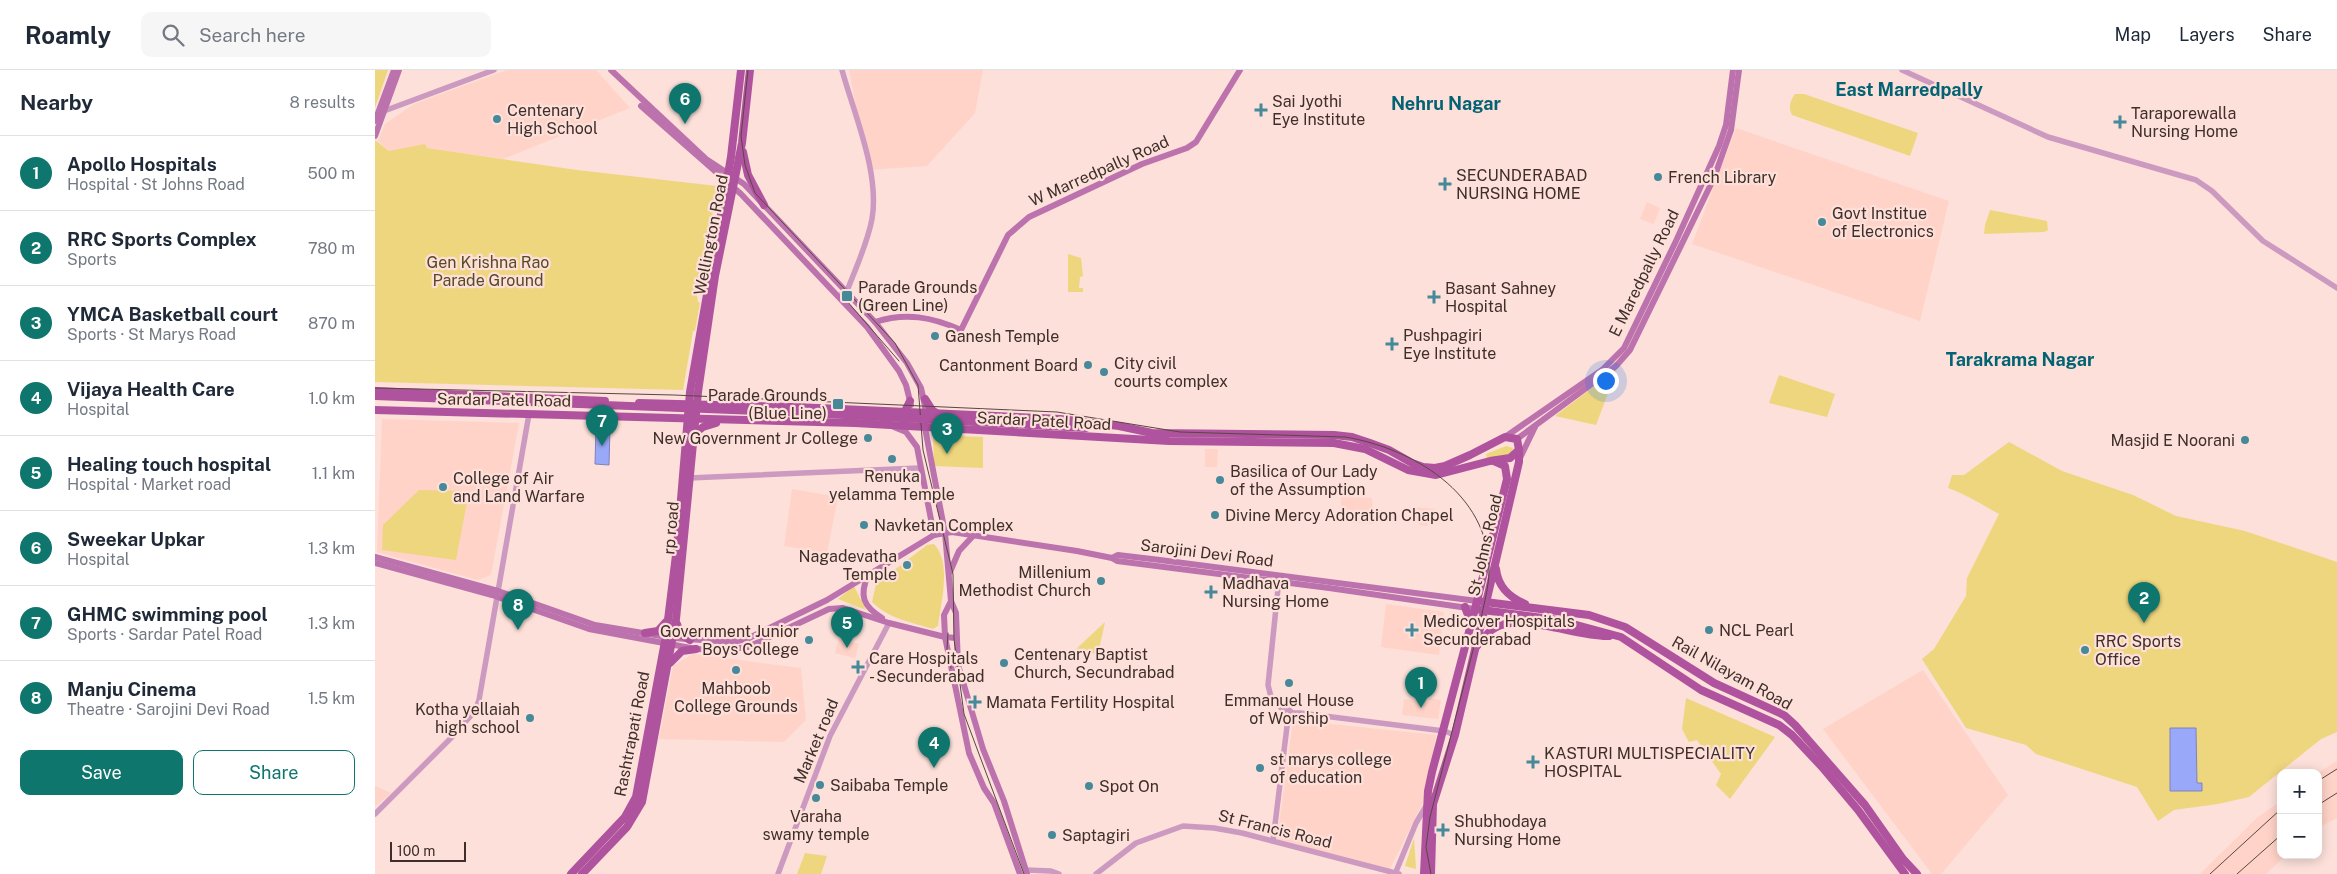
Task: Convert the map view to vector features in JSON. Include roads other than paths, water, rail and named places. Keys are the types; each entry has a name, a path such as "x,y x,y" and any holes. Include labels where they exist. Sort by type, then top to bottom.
{"main road":[{"path":"375,121 394,70"},
{"path":"375,136 399,70"},
{"path":"604,70 652,116 733,187 806,261 867,327 899,371 911,402 914,427"},
{"path":"611,70 706,158 736,177 764,205 875,322 907,363 921,388 925,400 925,428 945,533 951,601 956,613 956,638 960,673 983,749 1004,801 1027,872"},
{"path":"691,420 726,182 734,141 741,70"},
{"name":"Wellington Road","path":"692,404 742,143 750,70"},
{"name":"W Marredpally Road","path":"875,322 891,317 925,317 961,330 1008,236 1029,217 1142,164 1187,148 1196,142 1240,70"},
{"name":"E Maredpally Road","path":"1505,437 1602,370 1624,348 1676,241 1719,146 1726,125 1733,70"},
{"name":"E Maredpally Road","path":"1517,440 1616,366 1629,350 1714,178 1731,130 1739,70"},
{"path":"742,143 747,175 764,205"},
{"name":"Sardar Patel Road","path":"375,391 545,399 810,407 941,415 1060,419 1119,426 1152,433 1352,437 1389,450 1423,467 1435,468 1445,466 1470,455 1505,437"},
{"path":"375,396 817,414 1086,430 1137,438"},
{"path":"544,414 545,399"},
{"path":"911,402 919,406 925,400"},
{"path":"925,400 932,410 941,415"},
{"path":"375,401 1152,433"},
{"path":"628,402 628,417"},
{"path":"900,426 904,426 908,420 903,412 908,409 911,402"},
{"path":"810,407 810,422"},
{"name":"Sardar Patel Road","path":"375,410 810,422 1169,441 1348,445 1365,449 1408,470 1437,475 1489,461 1510,458 1519,450"},
{"path":"936,428 930,421 941,415"},
{"path":"669,419 679,424 685,446"},
{"name":"rp road","path":"669,641 676,619 693,434 691,420"},
{"name":"rp road","path":"669,641 668,617 677,547 685,446 691,420"},
{"path":"693,434 703,427 727,420"},
{"path":"1519,462 1537,424"},
{"path":"889,425 898,428 912,439 917,448 919,468 934,535"},
{"path":"1505,437 1517,440"},
{"name":"St Johns Road","path":"1431,874 1430,804 1455,735 1475,649 1487,609 1519,462 1517,440"},
{"name":"St Johns Road","path":"1423,874 1432,772 1471,625 1472,607 1507,479 1505,466 1499,462 1489,461"},
{"name":"Sarojini Devi Road","path":"669,641 714,642 747,639 827,600 934,535 945,533 958,533 1112,558 1117,561 1279,579 1472,607"},
{"path":"949,576 959,551 973,536"},
{"path":"375,557 595,625 645,633 696,649"},
{"path":"1496,562 1498,581 1503,589 1517,600 1534,607"},
{"path":"375,563 497,594 589,629 669,641"},
{"path":"868,575 863,593 865,604 869,610 889,623"},
{"path":"951,601 944,615 945,638 969,753 984,788 994,803 1020,874"},
{"path":"1472,607 1479,612 1487,609"},
{"name":"Rail Nilayam Road","path":"1472,607 1558,620 1616,636 1634,644 1654,661 1701,690 1779,725 1792,735 1911,872"},
{"name":"Rail Nilayam Road","path":"1487,609 1534,607 1589,615 1625,627 1708,679 1784,715 1865,805 1911,872"},
{"path":"668,667 671,661 682,651 696,649 725,650 748,647 829,609 843,608 945,638 956,638"},
{"path":"645,633 661,629 668,617"},
{"path":"676,619 680,634 690,640"},
{"path":"1475,649 1491,630 1506,623 1559,627 1590,635 1616,636"},
{"name":"Rashtrapati Road","path":"571,874 581,871 627,827 642,802 668,667 669,641"},
{"name":"Rashtrapati Road","path":"581,871 625,818 632,806 669,641"},
{"path":"1701,690 1708,679"},
{"path":"1009,844 1016,841"}],"street":[{"path":"384,111 494,70"},
{"path":"842,70 864,143 872,186 872,217 863,256 847,291"},
{"path":"1902,70 2048,137 2200,182 2212,191 2263,241 2337,288"},
{"path":"375,814 405,786 475,711 483,685 529,414"},
{"path":"689,478 919,468"},
{"path":"1279,579 1268,685 1271,697 1284,711 1283,716 1290,716 1300,712 1444,731 1455,735"},
{"name":"Market road","path":"778,874 830,736 889,623"},
{"path":"1273,841 1290,716"},
{"path":"1395,874 1416,823 1430,804"},
{"name":"St Francis Road","path":"1096,874 1136,843 1183,826 1215,828 1399,874"},
{"path":"1027,872 1051,871 1059,874"}],"water":[{"path":"596,426 610,427 609,465 595,464"},
{"path":"2170,728 2196,728 2197,783 2202,783 2202,791 2170,791"}],"railway":[{"path":"748,70 741,136 745,165 755,193 895,343 918,385 923,450 953,574 954,639 964,714 1024,874"},
{"path":"840,293 899,361"},
{"path":"375,388 674,395 1057,412 1180,432 1345,437 1396,452 1420,464 1442,479 1461,497 1476,518 1486,543 1489,570 1481,619 1430,817 1426,847 1431,874"},
{"path":"948,633 947,649 951,668"},
{"path":"2322,778 2337,769"},
{"path":"2322,802 2337,793"},
{"path":"2210,874 2277,813"},
{"path":"2237,874 2277,839"}],"place":[{"name":"Sai Jyothi Eye Institute","path":"1261,110"},
{"name":"Centenary High School","path":"497,119"},
{"name":"Taraporewalla Nursing Home","path":"2120,122"},
{"name":"Sweekar Upkar","path":"685,124"},
{"name":"French Library","path":"1658,177"},
{"name":"SECUNDERABAD NURSING HOME","path":"1445,184"},
{"name":"Govt Institue of Electronics","path":"1822,222"},
{"name":"Parade Grounds (Green Line)","path":"847,296"},
{"name":"Basant Sahney Hospital","path":"1434,297"},
{"name":"Ganesh Temple","path":"935,336"},
{"name":"Pushpagiri Eye Institute","path":"1392,344"},
{"name":"Cantonment Board","path":"1088,365"},
{"name":"City civil courts complex","path":"1104,372"},
{"name":"Parade Grounds (Blue Line)","path":"838,404"},
{"name":"New Government Jr College","path":"868,438"},
{"name":"Masjid E Noorani","path":"2245,440"},
{"name":"GHMC swimming pool","path":"602,446"},
{"name":"YMCA Basketball court","path":"947,454"},
{"name":"Renuka yelamma Temple","path":"892,459"},
{"name":"Basilica of Our Lady of the Assumption","path":"1220,480"},
{"name":"College of Air and Land Warfare","path":"443,487"},
{"name":"Divine Mercy Adoration Chapel","path":"1215,515"},
{"name":"Navketan Complex","path":"864,525"},
{"name":"Nagadevatha Temple","path":"907,565"},
{"name":"Millenium Methodist Church","path":"1101,581"},
{"name":"Madhava Nursing Home","path":"1211,592"},
{"name":"RRC Sports Complex","path":"2144,623"},
{"name":"Manju Cinema","path":"518,630"},
{"name":"Medicover Hospitals Secunderabad","path":"1412,630"},
{"name":"NCL Pearl","path":"1709,630"},
{"name":"Government Junior Boys College","path":"809,640"},
{"name":"Healing touch hospital","path":"847,648"},
{"name":"RRC Sports Office","path":"2085,650"},
{"name":"Centenary Baptist Church, Secundrabad","path":"1004,663"},
{"name":"Care Hospitals - Secunderabad","path":"858,667"},
{"name":"Mahboob College Grounds","path":"736,670"},
{"name":"Emmanuel House of Worship","path":"1289,683"},
{"name":"Mamata Fertility Hospital","path":"975,702"},
{"name":"Apollo Hospitals","path":"1421,708"},
{"name":"Kotha yellaiah high school","path":"530,718"},
{"name":"KASTURI MULTISPECIALITY HOSPITAL","path":"1533,762"},
{"name":"Vijaya Health Care","path":"934,768"},
{"name":"st marys college of education","path":"1260,768"},
{"name":"Saibaba Temple","path":"820,785"},
{"name":"Spot On","path":"1089,786"},
{"name":"Varaha swamy temple","path":"816,798"},
{"name":"Shubhodaya Nursing Home","path":"1443,830"},
{"name":"Saptagiri","path":"1052,835"}],"district":[{"name":"East Marredpally","path":"1909,89"},
{"name":"Nehru Nagar","path":"1446,103"},
{"name":"Tarakrama Nagar","path":"2020,359"}],"park label":[{"name":"Gen Krishna Rao Parade Ground","path":"488,271"}]}
